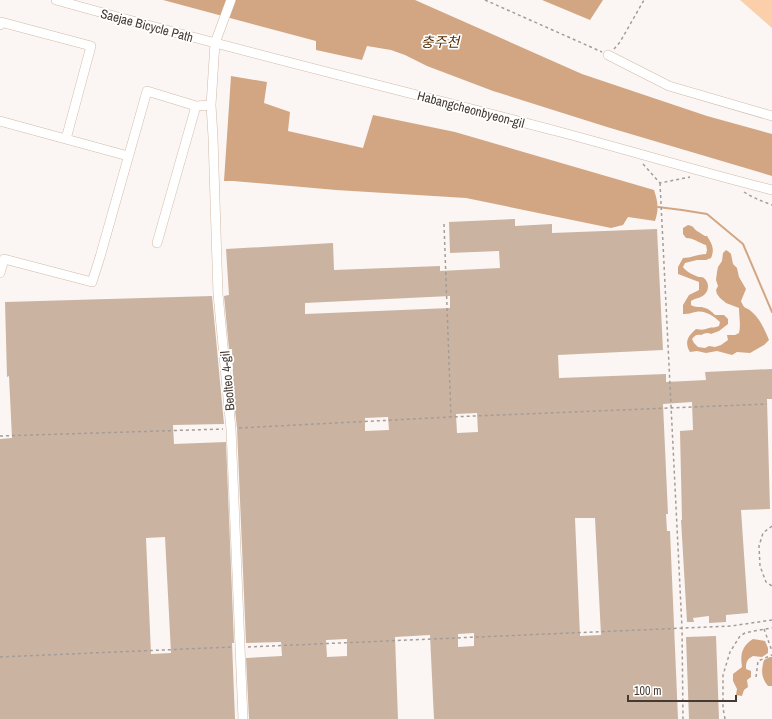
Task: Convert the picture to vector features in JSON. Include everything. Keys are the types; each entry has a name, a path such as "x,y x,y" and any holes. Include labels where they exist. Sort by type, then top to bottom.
{"street":[{"name":"Saejae Bicycle Path","path":"56,0 215,44"},
{"name":"Beolteo 4-gil","path":"231,0 215,44 211,105 218,294 231,429 243,719"},
{"path":"0,25 1,22 91,46 66,139"},
{"name":"Habangcheonbyeon-gil","path":"215,44 560,132 772,190"},
{"path":"608,55 668,86 772,116"},
{"path":"0,273 4,259 92,282 146,91 196,106 211,105"},
{"path":"157,243 196,106"},
{"path":"0,121 128,156"}],"path":[{"path":"484,0 608,55 620,42 644,0"},
{"path":"642,162 660,183 682,628 683,719"},
{"path":"660,183 691,177"},
{"path":"739,188 750,196 772,205"},
{"path":"444,224 451,417"},
{"path":"0,436 231,429 451,417 767,404"},
{"path":"772,526 763,533 759,546 760,566 766,582 772,586"},
{"path":"0,657 731,626 772,620"},
{"path":"725,719 723,708 723,675 730,652 740,636 744,633 772,628"},
{"path":"764,629 772,650"},
{"path":"756,677 758,661 772,654"}],"shaded area":[{"path":"740,0 772,0 772,28"}],"water":[{"name":"충주천","path":"163,0 415,0 582,74 707,116 772,134 772,176 607,127 493,91 427,66 391,50 367,46 362,60 316,50 316,41"},
{"path":"542,0 603,0 590,20"},
{"path":"231,76 267,82 264,103 290,112 288,131 363,148 373,115 455,132 654,190 658,206 655,221 628,217 623,225 611,228 466,198 224,181"},
{"path":"688,225 707,236 713,249 711,258 685,263 683,267 693,274 704,278 708,284 708,289 705,294 691,301 691,305 706,308 715,315 724,315 728,319 728,324 719,331 711,334 705,333 697,335 692,339 698,347 715,347 728,340 727,335 735,335 739,333 739,308 726,303 720,298 716,290 718,286 716,280 718,267 722,261 723,253 726,250 731,254 733,264 737,268 739,277 746,289 741,301 742,304 755,315 769,340 764,345 750,353 737,352 732,355 717,351 706,353 697,351 690,352 688,348 688,339 696,329 702,330 718,327 720,322 703,312 683,314 683,305 689,295 699,290 699,282 678,274 678,267 683,258 706,254 707,250 706,245 686,238 683,234 683,228"},
{"path":"753,639 765,641 768,648 768,653 762,657 753,656 748,660 746,669 751,671 751,677 747,680 748,687 744,690 742,696 736,695 737,689 733,681 733,674 742,667 741,658 744,648 746,644"},
{"path":"772,657 772,686 768,686 764,680 762,671 764,660"}],"building":[{"path":"515,219 515,226 552,224 552,233 657,229 663,350 558,355 559,378 666,374 666,382 706,380 705,372 772,369 772,399 767,399 770,509 741,510 748,613 726,615 726,622 709,623 709,616 693,618 694,622 687,622 681,520 680,431 693,430 692,402 663,404 668,514 666,514 667,531 670,531 678,719 434,719 430,635 395,637 398,719 249,719 246,658 282,656 281,642 246,643 237,428 234,401 232,349 229,349 224,296 229,295 226,249 333,243 334,270 440,266 440,271 500,268 499,251 450,253 449,222","holes":["450,296 450,308 305,314 305,303","477,413 478,432 457,433 456,414","388,417 389,430 365,431 365,418","575,518 595,518 601,635 580,636","474,633 474,646 458,647 458,634","347,639 347,656 327,657 326,640"]},
{"path":"212,296 224,424 173,425 174,444 226,442 234,643 232,643 235,719 0,719 0,439 12,438 9,376 7,377 5,302","holes":["165,537 171,653 151,654 146,538"]},
{"path":"716,636 719,719 689,719 686,637"}],"waterway":[{"path":"658,207 707,214 743,244 772,312"}]}
